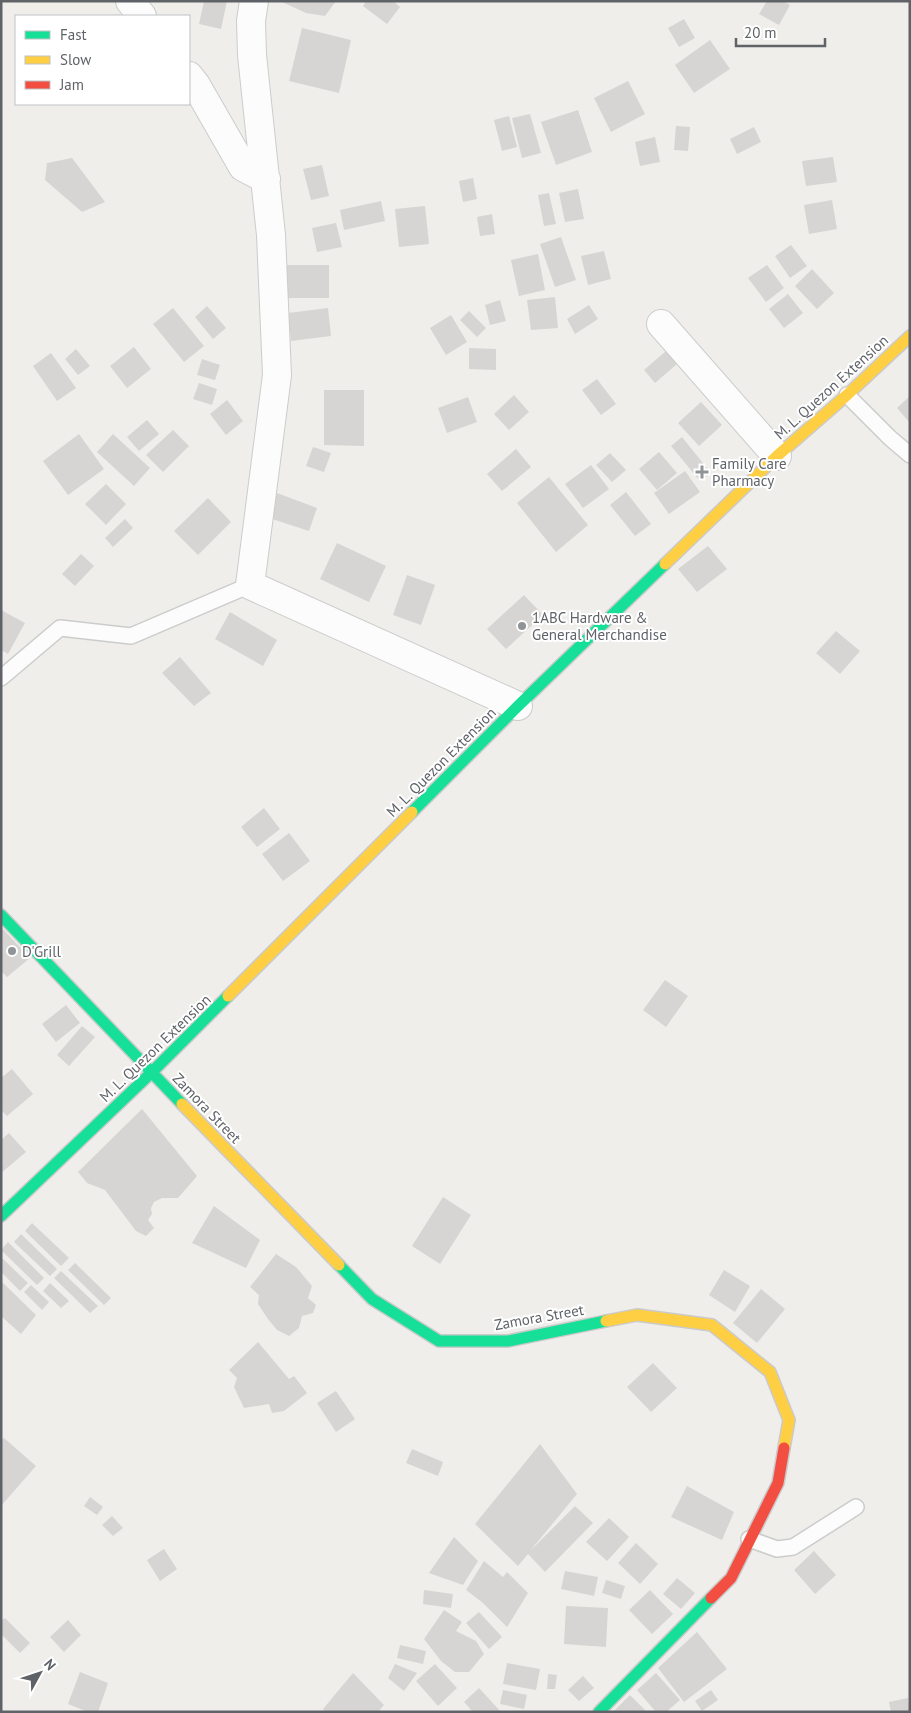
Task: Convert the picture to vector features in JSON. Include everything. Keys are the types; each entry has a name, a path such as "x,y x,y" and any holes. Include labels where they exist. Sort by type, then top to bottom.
{"street":[{"path":"130,1 141,15"},
{"path":"254,1 251,21 252,55 272,235 277,375 250,584 518,706"},
{"path":"190,77 243,167 266,179"},
{"path":"661,324 777,456"},
{"name":"M. L. Quezon Extension","path":"1,1216 151,1073 518,706 777,456 847,395 910,336"},
{"name":"Zamora Street","path":"1,915 151,1073 372,1299 439,1341 508,1341 637,1314 712,1324 770,1372 789,1420 778,1483 730,1578 599,1712"}],"lane":[{"path":"847,395 910,455"},
{"path":"1,678 60,628 131,636 250,584"},
{"path":"749,1539 777,1549 793,1547 856,1507"}],"building":[{"path":"204,1 227,1 221,29 199,24"},
{"path":"280,1 336,1 325,16 306,13"},
{"path":"366,1 393,1 400,7 387,24 363,6"},
{"path":"767,1 783,1 790,5 779,25 759,14"},
{"path":"684,19 695,38 679,47 668,28"},
{"path":"302,28 351,40 339,93 289,81"},
{"path":"710,40 730,69 694,93 675,65"},
{"path":"628,81 645,114 611,132 594,98"},
{"path":"578,110 592,152 556,165 541,122"},
{"path":"530,114 541,153 522,158 512,118"},
{"path":"509,116 517,147 502,151 494,120"},
{"path":"676,126 690,127 688,151 674,150"},
{"path":"754,127 761,142 737,154 730,139"},
{"path":"655,137 660,162 640,166 635,142"},
{"path":"833,157 837,182 806,186 802,161"},
{"path":"72,158 105,202 82,212 45,180 47,163"},
{"path":"322,165 329,196 311,200 303,169"},
{"path":"473,178 477,199 463,202 459,181"},
{"path":"578,189 584,219 565,222 559,193"},
{"path":"549,193 556,224 544,226 538,195"},
{"path":"832,200 837,229 809,234 804,205"},
{"path":"381,201 385,221 344,230 340,210"},
{"path":"425,206 429,244 399,247 395,209"},
{"path":"492,214 495,234 480,236 477,217"},
{"path":"336,223 342,247 317,252 312,228"},
{"path":"561,237 576,280 555,287 540,244"},
{"path":"791,245 807,266 790,278 775,256"},
{"path":"604,251 611,279 588,285 581,256"},
{"path":"538,254 545,290 519,296 511,260"},
{"path":"287,265 329,265 329,298 287,298"},
{"path":"767,265 784,288 766,302 748,278"},
{"path":"812,269 834,293 817,309 795,286"},
{"path":"788,294 803,313 784,328 769,309"},
{"path":"555,297 558,328 531,330 527,300"},
{"path":"500,300 506,321 490,325 485,305"},
{"path":"589,305 598,319 575,334 567,319"},
{"path":"207,306 226,328 213,339 195,317"},
{"path":"173,308 204,346 184,362 153,324"},
{"path":"328,308 331,336 291,341 288,313"},
{"path":"469,311 486,328 477,337 460,320"},
{"path":"451,315 467,342 446,355 430,328"},
{"path":"134,347 151,369 127,388 110,366"},
{"path":"469,348 496,349 496,370 469,369"},
{"path":"76,349 90,366 78,375 65,359"},
{"path":"666,351 677,364 655,383 644,370"},
{"path":"51,353 76,388 57,401 33,366"},
{"path":"202,359 220,365 215,380 197,375"},
{"path":"597,379 616,404 601,415 582,390"},
{"path":"199,383 217,389 212,405 193,399"},
{"path":"324,390 364,390 364,446 324,445"},
{"path":"514,395 529,412 509,430 494,414"},
{"path":"910,396 910,423 897,408"},
{"path":"468,397 477,422 447,433 438,408"},
{"path":"227,400 243,421 226,435 210,414"},
{"path":"701,402 722,425 699,446 678,423"},
{"path":"147,420 159,434 139,451 127,437"},
{"path":"173,430 189,446 163,472 146,455"},
{"path":"79,434 104,469 68,495 43,461"},
{"path":"113,434 150,468 134,486 97,452"},
{"path":"682,437 711,473 700,481 671,446"},
{"path":"313,447 331,453 324,472 306,466"},
{"path":"516,449 531,467 502,491 487,474"},
{"path":"659,452 677,473 657,490 639,469"},
{"path":"610,453 626,470 612,482 596,465"},
{"path":"591,465 609,489 583,508 565,484"},
{"path":"685,471 700,492 669,514 654,493"},
{"path":"549,477 588,525 556,552 517,503"},
{"path":"106,484 126,504 106,525 85,504"},
{"path":"626,492 651,524 635,536 610,505"},
{"path":"277,493 317,508 309,531 269,518"},
{"path":"208,498 231,522 198,555 174,531"},
{"path":"125,519 133,528 113,547 105,538"},
{"path":"337,543 386,566 369,602 320,579"},
{"path":"708,546 727,569 697,592 678,569"},
{"path":"81,554 94,566 75,586 62,574"},
{"path":"407,575 435,585 421,625 393,615"},
{"path":"524,595 543,615 506,649 487,629"},
{"path":"1,610 25,623 8,654 1,650"},
{"path":"230,612 277,640 263,666 215,639"},
{"path":"836,631 860,651 840,674 816,653"},
{"path":"180,657 211,693 194,706 162,673"},
{"path":"264,808 280,829 257,847 241,827"},
{"path":"289,833 310,861 283,881 262,854"},
{"name":"D'Grill","path":"1,927 30,958 7,977 1,971"},
{"path":"665,980 688,996 666,1027 643,1010"},
{"path":"66,1005 80,1023 56,1042 42,1024"},
{"path":"82,1026 95,1037 69,1066 57,1055"},
{"path":"12,1069 33,1094 7,1116 1,1110 1,1078"},
{"path":"142,1109 197,1176 178,1198 162,1198 154,1202 151,1208 152,1214 148,1220 154,1228 146,1236 136,1231 105,1190 87,1183 78,1172"},
{"path":"9,1133 26,1152 1,1173 1,1140"},
{"path":"443,1197 471,1215 440,1264 412,1246"},
{"path":"214,1206 260,1240 246,1268 192,1243"},
{"path":"32,1223 69,1258 61,1266 25,1231"},
{"path":"21,1234 57,1269 50,1276 14,1242"},
{"path":"8,1242 44,1278 37,1285 1,1250"},
{"path":"276,1254 296,1267 312,1286 308,1298 316,1305 313,1313 302,1316 299,1328 289,1336 277,1330 268,1319 258,1304 259,1295 250,1287"},
{"path":"1,1257 28,1283 20,1291 1,1272"},
{"path":"75,1263 111,1298 104,1305 68,1270"},
{"path":"724,1270 750,1286 735,1312 709,1295"},
{"path":"61,1271 98,1306 90,1313 54,1278"},
{"path":"1,1281 36,1315 21,1334 1,1316"},
{"path":"50,1283 69,1301 61,1308 43,1291"},
{"path":"31,1285 49,1302 42,1310 24,1292"},
{"path":"761,1289 785,1309 757,1343 733,1323"},
{"path":"258,1342 289,1379 294,1376 307,1393 284,1411 272,1413 269,1404 244,1408 234,1387 237,1378 229,1370"},
{"path":"653,1363 677,1388 651,1412 627,1387"},
{"path":"336,1391 355,1419 336,1432 317,1403"},
{"path":"4,1438 36,1466 1,1506 1,1441"},
{"path":"540,1444 577,1494 530,1551 575,1506 593,1523 545,1572 528,1554 518,1566 475,1524"},
{"path":"412,1449 443,1462 438,1476 406,1463"},
{"path":"687,1486 734,1512 722,1540 671,1517"},
{"path":"90,1497 103,1507 97,1515 84,1506"},
{"path":"112,1516 123,1528 113,1536 102,1525"},
{"path":"609,1518 629,1537 607,1561 586,1542"},
{"path":"454,1537 478,1561 463,1585 429,1573"},
{"path":"636,1543 658,1564 640,1584 618,1563"},
{"path":"164,1549 177,1569 160,1581 147,1560"},
{"path":"814,1551 836,1575 815,1594 794,1570"},
{"path":"484,1561 503,1577 507,1572 528,1593 507,1627 483,1603 466,1590"},
{"path":"565,1571 598,1577 594,1596 561,1589"},
{"path":"677,1578 695,1593 681,1609 663,1594"},
{"path":"606,1580 625,1586 621,1599 602,1593"},
{"path":"424,1590 453,1594 451,1608 423,1604"},
{"path":"650,1590 673,1614 652,1634 629,1610"},
{"path":"566,1606 608,1608 606,1647 564,1644"},
{"path":"444,1610 462,1622 456,1631 476,1641 484,1654 469,1672 455,1672 441,1661 424,1639"},
{"path":"479,1612 502,1637 489,1649 466,1623"},
{"path":"5,1618 30,1643 20,1653 1,1634 1,1621"},
{"path":"68,1620 81,1635 64,1652 50,1637"},
{"path":"697,1632 727,1669 684,1702 658,1668"},
{"path":"400,1645 426,1651 423,1664 397,1658"},
{"path":"507,1663 540,1669 536,1690 503,1684"},
{"path":"395,1664 417,1673 404,1691 388,1678"},
{"path":"435,1664 457,1688 438,1706 416,1681"},
{"path":"80,1672 108,1683 98,1712 88,1712 68,1704"},
{"path":"353,1673 384,1705 378,1712 326,1712 323,1709"},
{"path":"656,1673 680,1700 666,1712 656,1712 637,1690"},
{"path":"548,1674 557,1675 555,1689 547,1689"},
{"path":"583,1676 594,1688 579,1701 568,1690"},
{"path":"479,1688 501,1712 473,1712 464,1702"},
{"path":"503,1690 527,1695 524,1709 500,1704"},
{"path":"711,1690 718,1700 702,1711 695,1701"},
{"path":"630,1695 647,1712 613,1712"},
{"path":"908,1698 910,1712 891,1712 889,1702"}],"traffic: fast":[{"path":"412,812 665,564"},
{"path":"1,915 182,1104"},
{"path":"1,1216 151,1073 228,996"},
{"path":"339,1265 372,1299 439,1341 508,1341 606,1321"},
{"path":"599,1712 711,1598"}],"traffic: slow":[{"path":"665,564 777,456 847,395 910,336"},
{"path":"228,996 412,812"},
{"path":"182,1104 339,1265"},
{"path":"606,1321 637,1315 712,1325 770,1372 789,1420 784,1448"}],"traffic: jam":[{"path":"711,1598 731,1578 778,1483 784,1448"}],"place":[{"name":"Family Care Pharmacy","path":"702,472"},
{"name":"1ABC Hardware & General Merchandise","path":"522,626"},
{"name":"D'Grill","path":"12,951"}]}
